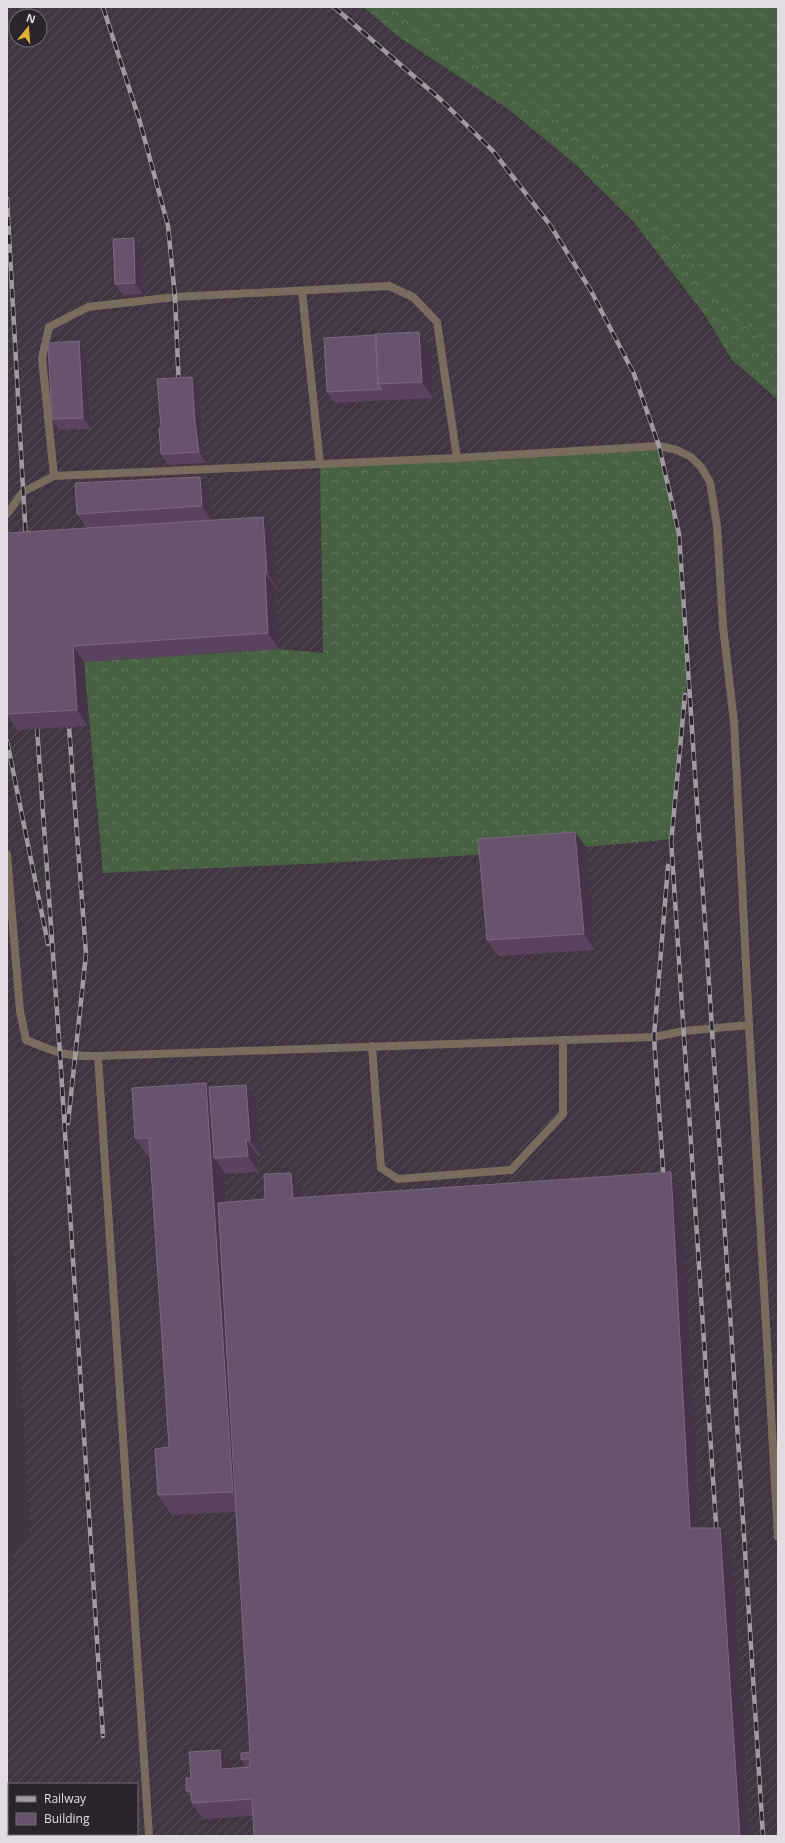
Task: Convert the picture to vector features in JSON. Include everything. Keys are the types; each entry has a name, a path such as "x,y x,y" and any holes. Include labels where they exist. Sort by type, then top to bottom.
{"lane":[{"path":"54,476 42,358 49,326 88,307 175,297 389,286 413,297 437,322 458,458"},
{"path":"302,290 320,464"},
{"path":"7,514 23,492 54,476 458,458 659,446 677,450 690,457 701,466 710,482 717,526 723,626 734,722 748,1025 778,1537"},
{"path":"7,854 20,1011 26,1040 60,1054 75,1057 563,1040 654,1036 684,1031 748,1025"},
{"path":"372,1046 381,1168 398,1179 511,1170 563,1114 563,1040"},
{"path":"98,1056 149,1836"}],"shaded area":[{"path":"7,7 363,7 399,37 508,109 576,165 633,221 704,314 732,360 778,400 778,1836 7,1836 7,1594 14,1551 30,1532 7,1169"},
{"path":"7,1169 30,1532 14,1551 7,1594"}],"green space":[{"path":"363,7 391,7 473,63 567,123 647,209 778,361 778,400 732,360 704,314 633,221 576,165 508,109 399,37"},
{"path":"391,7 778,7 778,361 647,209 473,63"},
{"path":"659,446 679,534 688,669 671,839 600,846 458,856 103,873 84,662 279,649 323,653 320,464"}],"building":[{"path":"134,238 135,283 115,284 113,239"},
{"path":"419,332 422,382 378,384 375,334"},
{"path":"376,335 378,384 382,389 327,392 324,338"},
{"path":"79,341 83,418 52,419 48,343"},
{"path":"192,377 195,423 199,452 161,454 159,428 161,427 157,379"},
{"path":"200,477 202,506 77,514 75,483"},
{"path":"263,517 267,573 265,573 268,633 73,646 77,710 7,714 7,533"},
{"path":"575,832 584,934 487,940 478,839"},
{"path":"206,1083 233,1492 158,1495 155,1449 169,1447 149,1138 135,1138 132,1088"},
{"path":"246,1085 250,1140 246,1140 248,1156 214,1158 209,1087"},
{"path":"671,1172 690,1528 720,1528 740,1836 254,1836 252,1799 192,1803 191,1791 186,1791 186,1778 191,1778 189,1752 220,1750 221,1769 250,1767 250,1759 241,1759 241,1753 250,1752 218,1203 265,1199 264,1174 291,1173 293,1198"}],"railway":[{"path":"103,7 140,122 168,226 175,297 179,389"},
{"path":"334,7 440,99 493,151 550,225 590,289 634,374 659,446 679,534 763,1836"},
{"path":"7,199 26,542"},
{"path":"671,844 685,695"},
{"path":"68,1123 86,954 69,727"},
{"path":"37,728 60,1054 103,1736"},
{"path":"7,741 48,944"},
{"path":"671,839 717,1540"},
{"path":"664,1185 654,1037 668,866"}]}
